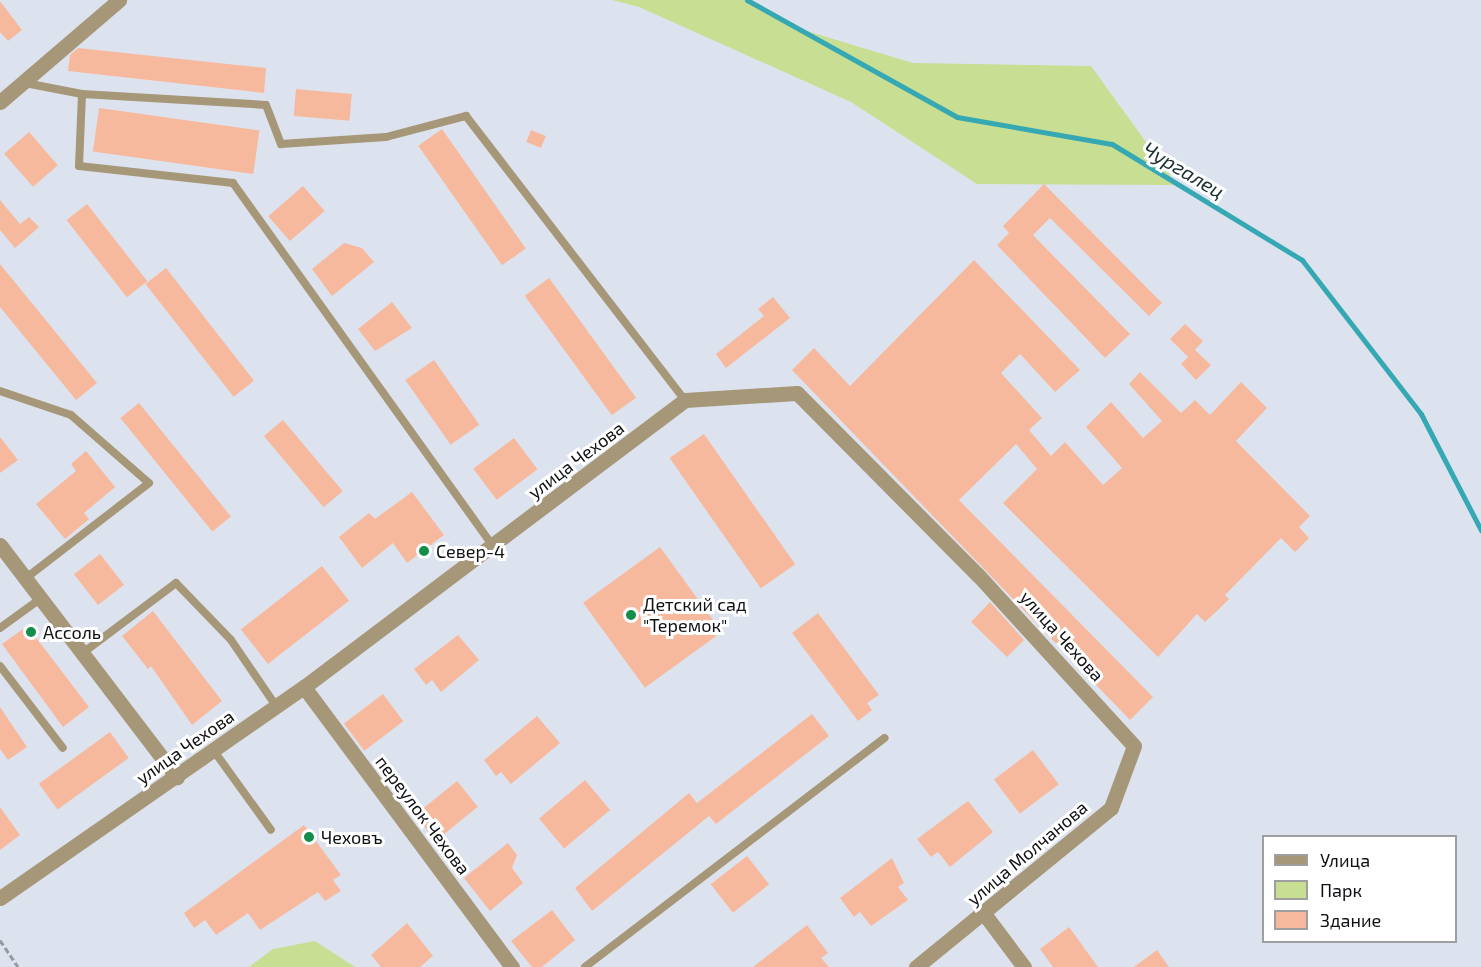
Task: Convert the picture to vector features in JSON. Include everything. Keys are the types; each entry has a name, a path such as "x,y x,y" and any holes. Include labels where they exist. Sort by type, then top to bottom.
{"street":[{"path":"0,102 119,0"},
{"name":"улица Чехова","path":"2,892 177,777 304,687 494,547 685,400 797,393 978,575 1134,746"},
{"path":"0,544 177,777"},
{"name":"переулок Чехова","path":"304,687 512,967"},
{"name":"улица Молчанова","path":"916,967 985,915 1111,808 1134,746"},
{"path":"985,915 1024,967"}],"lane":[{"path":"23,82 82,94 266,105 281,144 386,137 466,116 685,400"},
{"path":"82,94 79,166 233,183 494,547"},
{"path":"0,391 71,414 149,483 26,578"},
{"path":"84,652 176,583 231,640 276,706"},
{"path":"0,628 40,599"},
{"path":"0,666 63,748"},
{"path":"585,967 884,738"},
{"path":"214,751 271,830"}],"path":[{"path":"0,940 18,967"}],"green space":[{"path":"612,0 751,0 800,29 913,63 1091,66 1177,185 977,184 851,102 639,7"},
{"path":"315,941 355,967 249,967 273,949"}],"building":[{"path":"0,1 22,30 8,41 0,32"},
{"path":"78,48 266,68 264,93 68,71 70,55"},
{"path":"296,89 352,94 349,121 294,116"},
{"path":"99,108 259,131 253,174 93,152"},
{"path":"442,129 526,249 502,265 418,146"},
{"path":"531,130 546,136 541,148 526,142"},
{"path":"29,132 58,165 33,187 4,154"},
{"path":"1044,184 1162,303 1149,316 1050,218 1033,235 1130,334 1105,358 997,245 1009,233 1003,226"},
{"path":"303,186 325,211 290,241 268,216"},
{"path":"0,200 20,224 29,217 39,227 15,248 0,230"},
{"path":"87,204 147,281 127,297 67,220"},
{"path":"344,243 362,248 374,262 332,296 312,269"},
{"path":"974,260 1080,370 1055,392 1020,354 1001,373 1042,418 1029,430 1051,456 1065,442 1103,485 1122,468 1086,427 1111,402 1143,438 1162,421 1129,384 1140,372 1181,413 1195,400 1210,415 1241,382 1267,408 1236,441 1310,516 1299,527 1309,538 1295,552 1281,538 1225,595 1229,599 1217,611 1205,622 1197,614 1158,657 1003,503 1037,469 1016,444 959,500 1153,697 1130,720 792,370 814,348 850,386"},
{"path":"0,264 97,383 76,400 0,307"},
{"path":"166,268 254,381 234,397 146,284"},
{"path":"549,278 636,398 612,415 525,296"},
{"path":"773,297 790,318 726,368 716,354 764,316 758,309"},
{"path":"392,302 412,328 375,351 358,329"},
{"path":"1185,324 1203,341 1195,350 1211,365 1196,380 1181,364 1188,357 1170,339"},
{"path":"434,360 479,425 451,445 405,380"},
{"path":"139,403 231,516 212,532 120,418"},
{"path":"283,420 343,491 324,507 264,436"},
{"path":"704,434 795,564 761,588 670,458"},
{"path":"0,437 18,460 0,473"},
{"path":"514,438 537,469 497,500 473,469"},
{"path":"86,451 115,487 84,513 89,519 65,539 36,504 76,471 71,464"},
{"path":"412,492 444,535 407,563 393,543 362,568 339,537 369,513 375,519"},
{"path":"660,547 722,632 645,688 583,603"},
{"path":"100,554 124,585 98,605 74,574"},
{"path":"322,566 349,601 268,664 241,629"},
{"path":"990,602 1024,640 1007,657 971,622"},
{"path":"153,611 222,701 192,725 151,666 148,669 122,636"},
{"path":"818,613 879,695 867,703 872,710 858,721 792,633"},
{"path":"23,629 31,631 89,707 63,727 2,644"},
{"path":"458,635 479,660 441,692 432,680 426,685 414,669"},
{"path":"383,694 403,721 364,751 344,723"},
{"path":"0,707 27,747 8,760 0,749"},
{"path":"812,714 829,736 716,824 709,816 592,911 575,888 689,793 697,803"},
{"path":"537,716 560,743 511,784 501,772 496,776 484,760"},
{"path":"110,732 129,758 58,810 39,784"},
{"path":"1033,750 1059,784 1020,814 994,779"},
{"path":"585,780 610,810 564,848 539,819"},
{"path":"457,781 478,807 436,841 415,815"},
{"path":"968,801 993,832 950,867 938,852 931,857 917,839"},
{"path":"0,807 20,835 0,850"},
{"path":"304,825 341,875 333,880 341,891 325,901 318,892 260,930 248,913 216,935 205,920 194,928 184,913"},
{"path":"508,843 517,855 512,868 523,883 490,911 464,878"},
{"path":"747,856 769,884 733,913 711,884"},
{"path":"892,858 904,883 898,887 908,900 871,926 860,912 854,917 840,898"},
{"path":"552,910 575,940 542,967 532,967 511,941"},
{"path":"407,923 433,956 420,967 381,967 371,955"},
{"path":"807,925 828,953 821,958 829,967 753,967"},
{"path":"1069,927 1098,967 1053,967 1040,949"},
{"path":"1157,950 1169,967 1134,967"}],"waterway":[{"name":"Чургалец","path":"747,0 957,117 1112,144 1302,260 1421,414 1481,530"}],"place":[{"name":"Север-4","path":"424,551"},
{"name":"Детский сад \"Теремок\"","path":"631,615"},
{"name":"Ассоль","path":"31,632"},
{"name":"Чеховъ","path":"309,837"}]}
